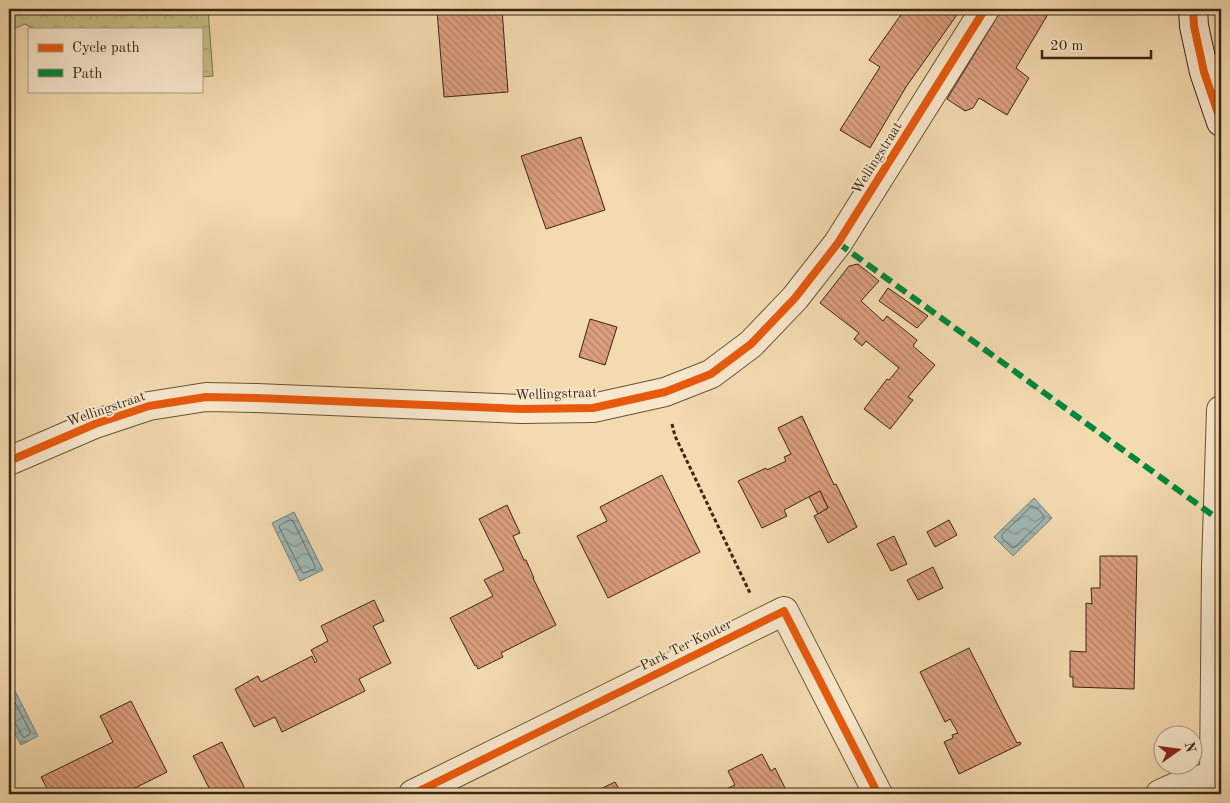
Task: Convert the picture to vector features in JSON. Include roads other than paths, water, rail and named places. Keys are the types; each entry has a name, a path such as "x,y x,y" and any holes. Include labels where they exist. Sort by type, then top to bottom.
{"street":[{"name":"Wellingstraat","path":"9,461 95,424 149,406 206,397 530,409 593,408 665,392 711,374 751,344 795,298 838,243 986,9"},
{"path":"1193,9 1194,26 1204,72 1221,122"},
{"path":"1160,794 1184,783 1218,777 1216,567 1221,410"},
{"name":"Park Ter Kouter","path":"413,794 784,610 878,794"}],"water":[{"path":"1034,498 1052,518 1013,556 994,537"},
{"path":"294,512 323,570 300,581 272,523"},
{"path":"14,689 38,736 21,745 9,722 9,692"}]}
